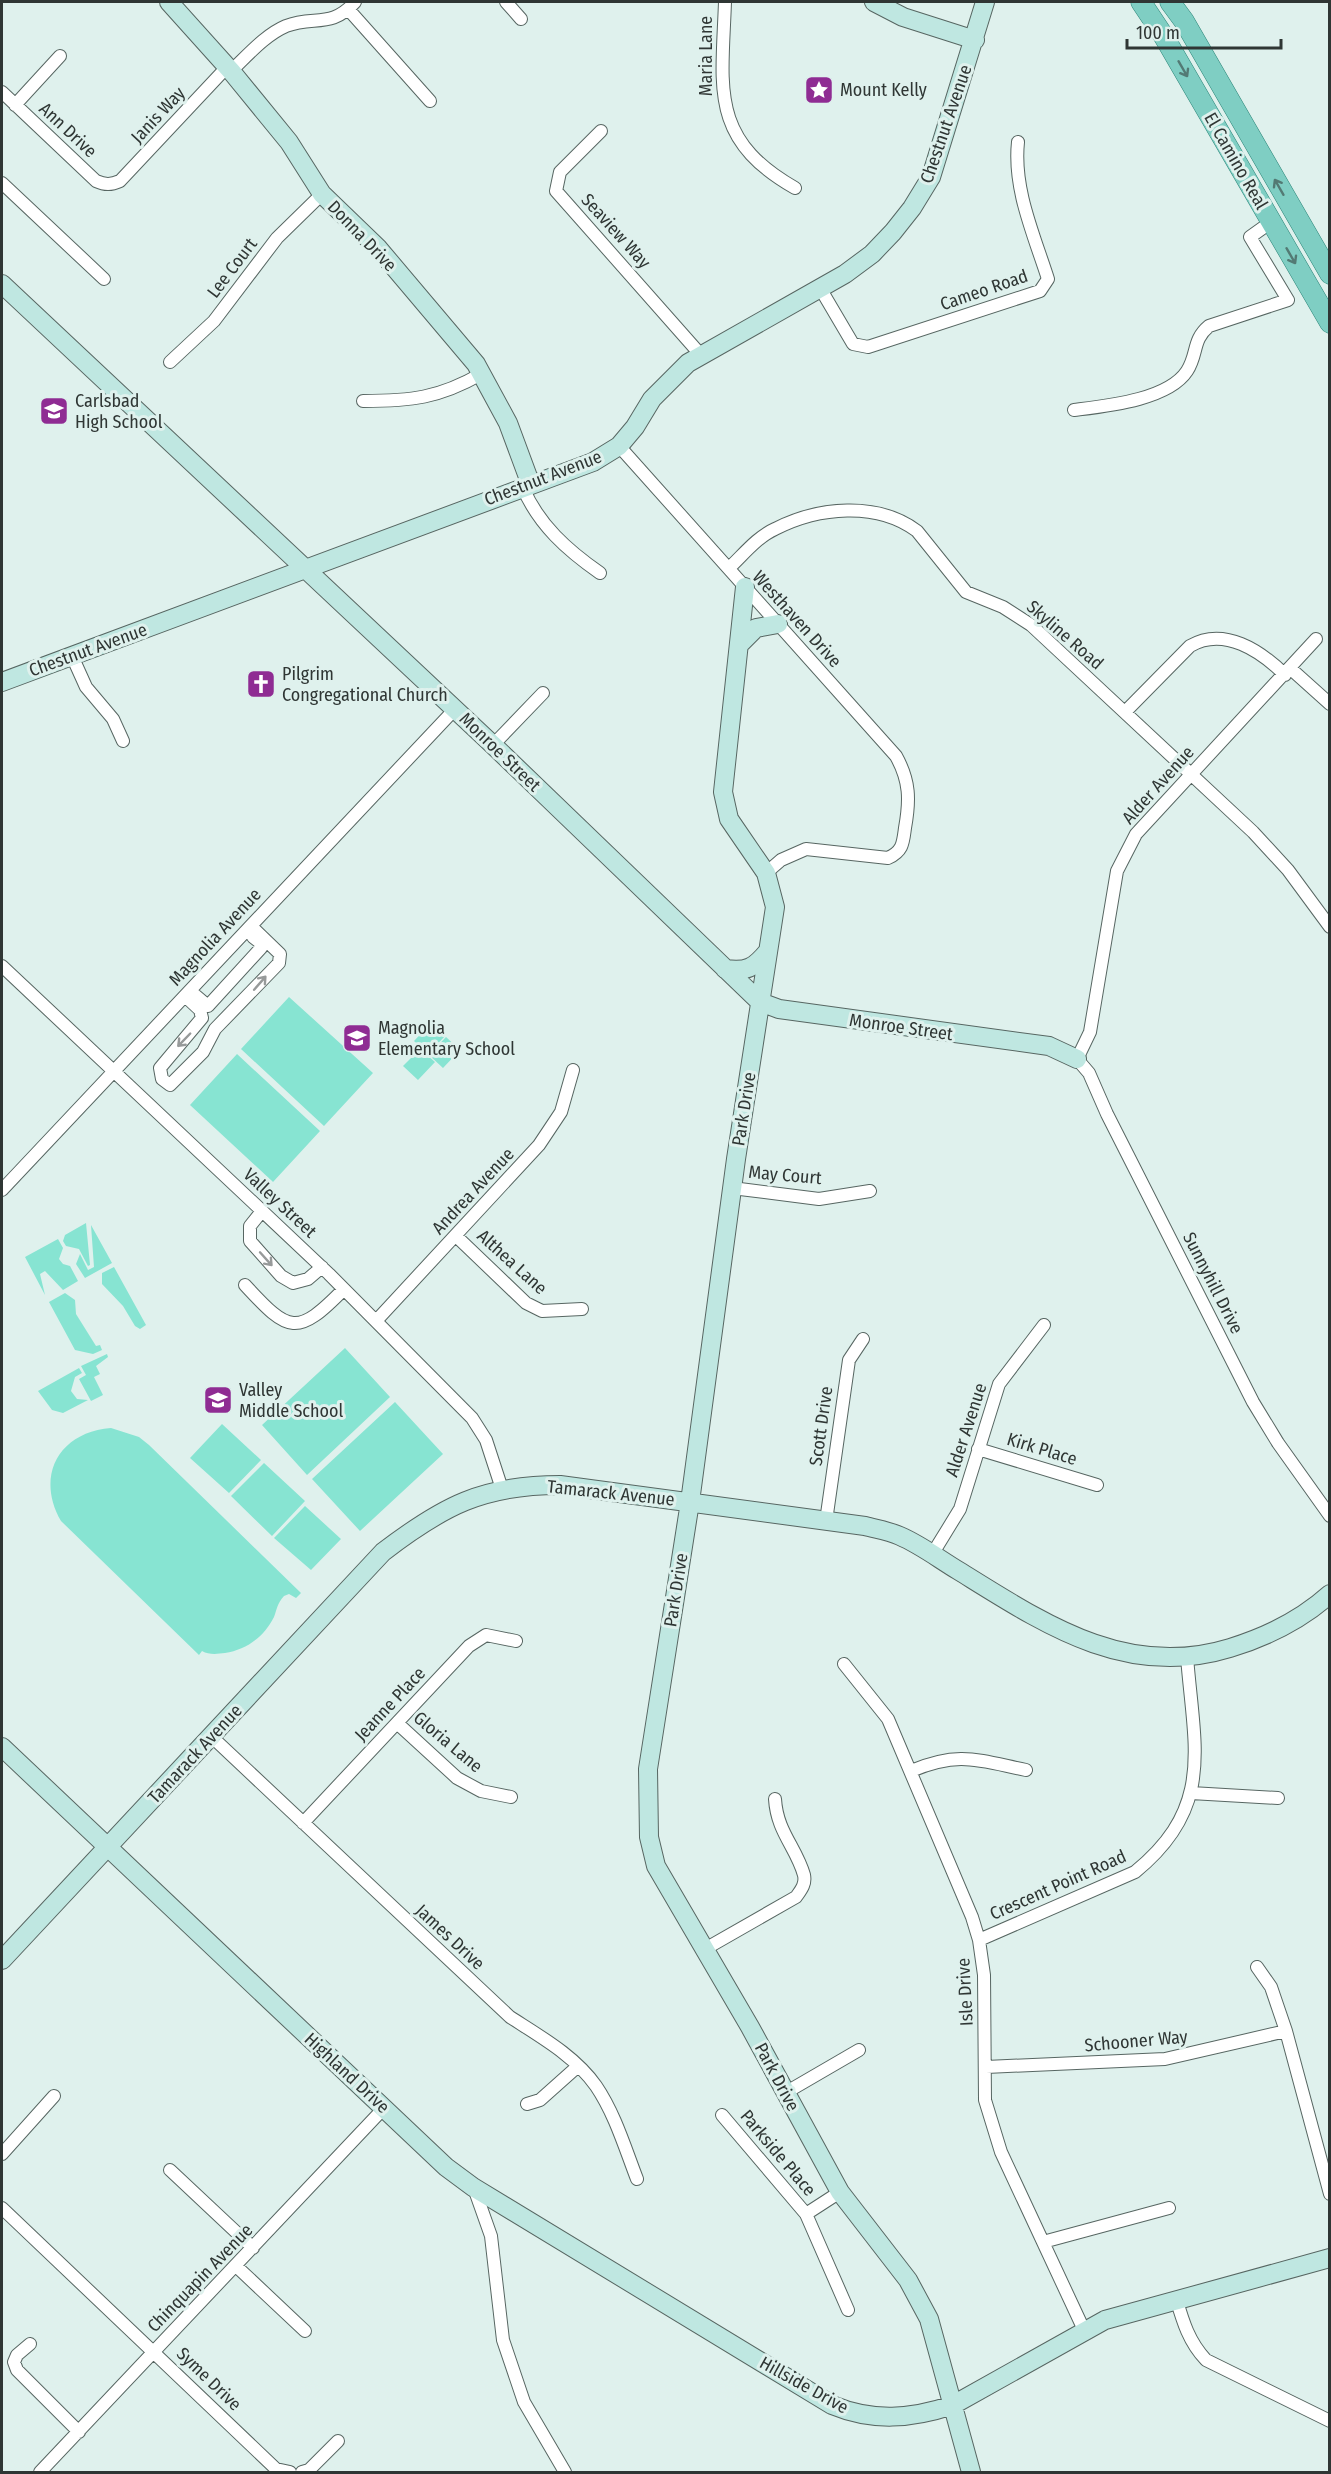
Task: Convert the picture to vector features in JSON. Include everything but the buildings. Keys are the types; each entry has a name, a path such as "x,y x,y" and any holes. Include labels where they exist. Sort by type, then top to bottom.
{"main road":[{"name":"Donna Drive","path":"169,2 229,69 289,142 322,194 378,248 476,364 508,423 527,486"},
{"path":"874,2 903,17 975,40"},
{"name":"Chestnut Avenue","path":"2,682 593,462 619,446 665,384 700,354 820,288 872,254 912,208 931,177 985,2"},
{"name":"El Camino Real","path":"1141,2 1164,35 1329,323"},
{"name":"El Camino Real","path":"1170,2 1184,21 1329,274"},
{"name":"Monroe Street","path":"2,284 303,570 455,709 760,1002 779,1009 1049,1046 1077,1059"},
{"name":"Park Drive","path":"745,587 723,792 729,819 765,873 775,907 732,1188 690,1502 648,1769 649,1837 656,1866 705,1949 840,2192 919,2298 929,2319 971,2472"},
{"path":"740,644 756,628 778,624"},
{"path":"725,969 744,971 756,965 768,951"},
{"name":"Tamarack Avenue","path":"2,1960 383,1552 424,1521 447,1508 502,1489 532,1485 560,1485 865,1526 899,1535 933,1553 1050,1625 1084,1642 1131,1655 1187,1657 1213,1653 1257,1640 1280,1629 1329,1594"},
{"name":"Highland Drive","path":"2,1747 446,2167 473,2187"},
{"name":"Hillside Drive","path":"473,2187 832,2404 848,2412 874,2417 900,2418 926,2414 952,2405 1105,2320 1176,2298 1329,2258"}],"street":[{"path":"506,2 521,19"},
{"name":"Maria Lane","path":"724,2 722,86 729,122 739,139 769,173 795,188"},
{"name":"Janis Way","path":"113,184 120,181 229,69 266,38 286,26 319,22 339,16 352,5"},
{"path":"352,5 430,101"},
{"path":"15,105 60,56"},
{"name":"Ann Drive","path":"2,92 96,181 104,185 113,184"},
{"name":"Seaview Way","path":"602,131 560,172 556,192 700,354"},
{"name":"Cameo Road","path":"820,288 853,344 868,347 1040,291 1048,279 1019,186 1016,160 1018,142"},
{"path":"2,183 104,279"},
{"name":"Lee Court","path":"170,362 214,321 277,238 322,194"},
{"path":"1074,411 1139,400 1163,388 1186,372 1199,334 1209,326 1288,300 1250,237 1271,222"},
{"path":"363,401 404,401 426,398 456,389 481,375"},
{"name":"Westhaven Drive","path":"619,446 896,756 904,770 910,792 904,843 897,854 888,858 806,849 781,860 765,873"},
{"path":"527,486 532,510 540,521 583,561 600,573"},
{"name":"Skyline Road","path":"729,568 775,529 820,513 857,510 880,514 917,531 966,592 1003,608 1031,625 1191,775 1288,870 1329,927"},
{"path":"1125,712 1190,646 1202,639 1220,638 1249,648 1274,663 1329,704"},
{"name":"Alder Avenue","path":"1077,1059 1090,1032 1117,871 1136,834 1288,672 1316,639"},
{"path":"72,656 86,687 113,719 123,741"},
{"path":"493,745 543,693"},
{"name":"Magnolia Avenue","path":"2,1190 455,709"},
{"path":"208,1006 263,945 248,928"},
{"path":"187,993 200,1010 202,1018 160,1068 162,1079 170,1085 203,1052 215,1029 279,963 280,954 248,928"},
{"name":"Valley Street","path":"2,966 322,1267 472,1418 486,1440 502,1489"},
{"path":"187,993 208,1006 223,1022"},
{"name":"Sunnyhill Drive","path":"1077,1059 1089,1073 1107,1114 1253,1402 1278,1443 1329,1516"},
{"name":"Andrea Avenue","path":"375,1321 539,1145 561,1112 573,1070"},
{"name":"May Court","path":"732,1188 819,1199 870,1191"},
{"path":"262,1211 250,1226 250,1241 281,1276 293,1284 308,1279 322,1267"},
{"name":"Althea Lane","path":"456,1236 526,1303 542,1311 582,1309"},
{"path":"245,1285 267,1310 280,1320 292,1323 303,1323 315,1317 344,1289"},
{"name":"Alder Avenue","path":"933,1553 960,1509 999,1384 1044,1325"},
{"name":"Scott Drive","path":"826,1521 849,1360 863,1339"},
{"name":"Kirk Place","path":"978,1449 1097,1485"},
{"name":"Jeanne Place","path":"303,1823 469,1646 486,1635 516,1641"},
{"name":"Crescent Point Road","path":"979,1940 1118,1882 1156,1855 1177,1828 1191,1793 1196,1769 1187,1657"},
{"name":"Isle Drive","path":"844,1664 888,1719 979,1940 984,1975 985,2100 1001,2152 1084,2330"},
{"name":"Gloria Lane","path":"398,1723 457,1778 481,1791 511,1797"},
{"name":"James Drive","path":"212,1736 510,2017 561,2050 596,2085 611,2112 637,2180"},
{"path":"910,1771 938,1760 956,1758 1026,1770"},
{"path":"1191,1793 1278,1798"},
{"path":"705,1949 796,1897 803,1888 804,1876 780,1828 775,1799"},
{"path":"1257,1967 1272,1987 1286,2031 1329,2194"},
{"name":"Schooner Way","path":"986,2067 1165,2059 1286,2031"},
{"path":"785,2093 859,2050"},
{"path":"526,2104 540,2100 578,2067"},
{"path":"2,2154 54,2096"},
{"name":"Chinquapin Avenue","path":"40,2472 384,2108"},
{"name":"Parkside Place","path":"722,2115 806,2214 848,2310"},
{"path":"170,2170 253,2248"},
{"path":"473,2187 491,2236 504,2340 524,2402 565,2472"},
{"name":"Parkside Place","path":"806,2214 840,2192"},
{"name":"Syme Drive","path":"2,2208 276,2469 290,2472"},
{"path":"1043,2242 1169,2208"},
{"path":"236,2266 305,2331"},
{"path":"1176,2298 1186,2331 1196,2349 1206,2360 1329,2419"},
{"path":"30,2344 17,2355 14,2362 16,2370 79,2432"},
{"path":"302,2472 309,2470 338,2441"},
{"path":"546,2443 552,2463 550,2472"}],"green space":[{"path":"289,997 373,1073 324,1126 241,1049"},
{"path":"431,1023 445,1036 428,1054 414,1041"},
{"path":"446,1037 460,1050 443,1068 429,1055"},
{"path":"420,1049 435,1062 418,1080 403,1066"},
{"path":"237,1054 320,1131 273,1182 190,1105"},
{"path":"86,1223 90,1265 88,1266 79,1249 66,1246 63,1241 65,1235"},
{"path":"91,1225 112,1263 85,1278 76,1264 80,1254 88,1270 94,1267"},
{"path":"58,1239 63,1248 59,1259 63,1264 70,1266 78,1281 63,1290 45,1271 40,1274 45,1295 25,1257"},
{"path":"114,1267 146,1325 140,1329 135,1326 123,1306 102,1284 102,1273"},
{"path":"65,1293 75,1300 76,1314 96,1346 100,1345 102,1350 93,1354 75,1350 49,1302"},
{"path":"345,1348 390,1397 307,1475 262,1425"},
{"path":"107,1354 108,1357 96,1366 100,1374 94,1377 103,1395 91,1401 79,1379 86,1375 81,1366"},
{"path":"79,1368 82,1373 75,1377 71,1391 77,1399 88,1400 63,1413 52,1410 38,1391"},
{"path":"395,1402 443,1454 360,1531 312,1479"},
{"path":"222,1424 261,1460 229,1493 190,1458"},
{"path":"111,1428 139,1437 149,1445 301,1593 296,1598 289,1594 284,1596 265,1631 247,1646 225,1653 213,1654 202,1651 199,1655 61,1521 51,1488 52,1473 57,1459 65,1447 78,1438 93,1431"},
{"path":"264,1463 305,1501 272,1536 231,1496"},
{"path":"305,1506 341,1539 311,1570 274,1538"}],"place":[{"name":"Mount Kelly","path":"819,90"},
{"name":"Carlsbad High School","path":"54,411"},
{"name":"Pilgrim Congregational Church","path":"261,684"},
{"name":"Magnolia Elementary School","path":"357,1038"},
{"name":"Valley Middle School","path":"218,1400"}]}
